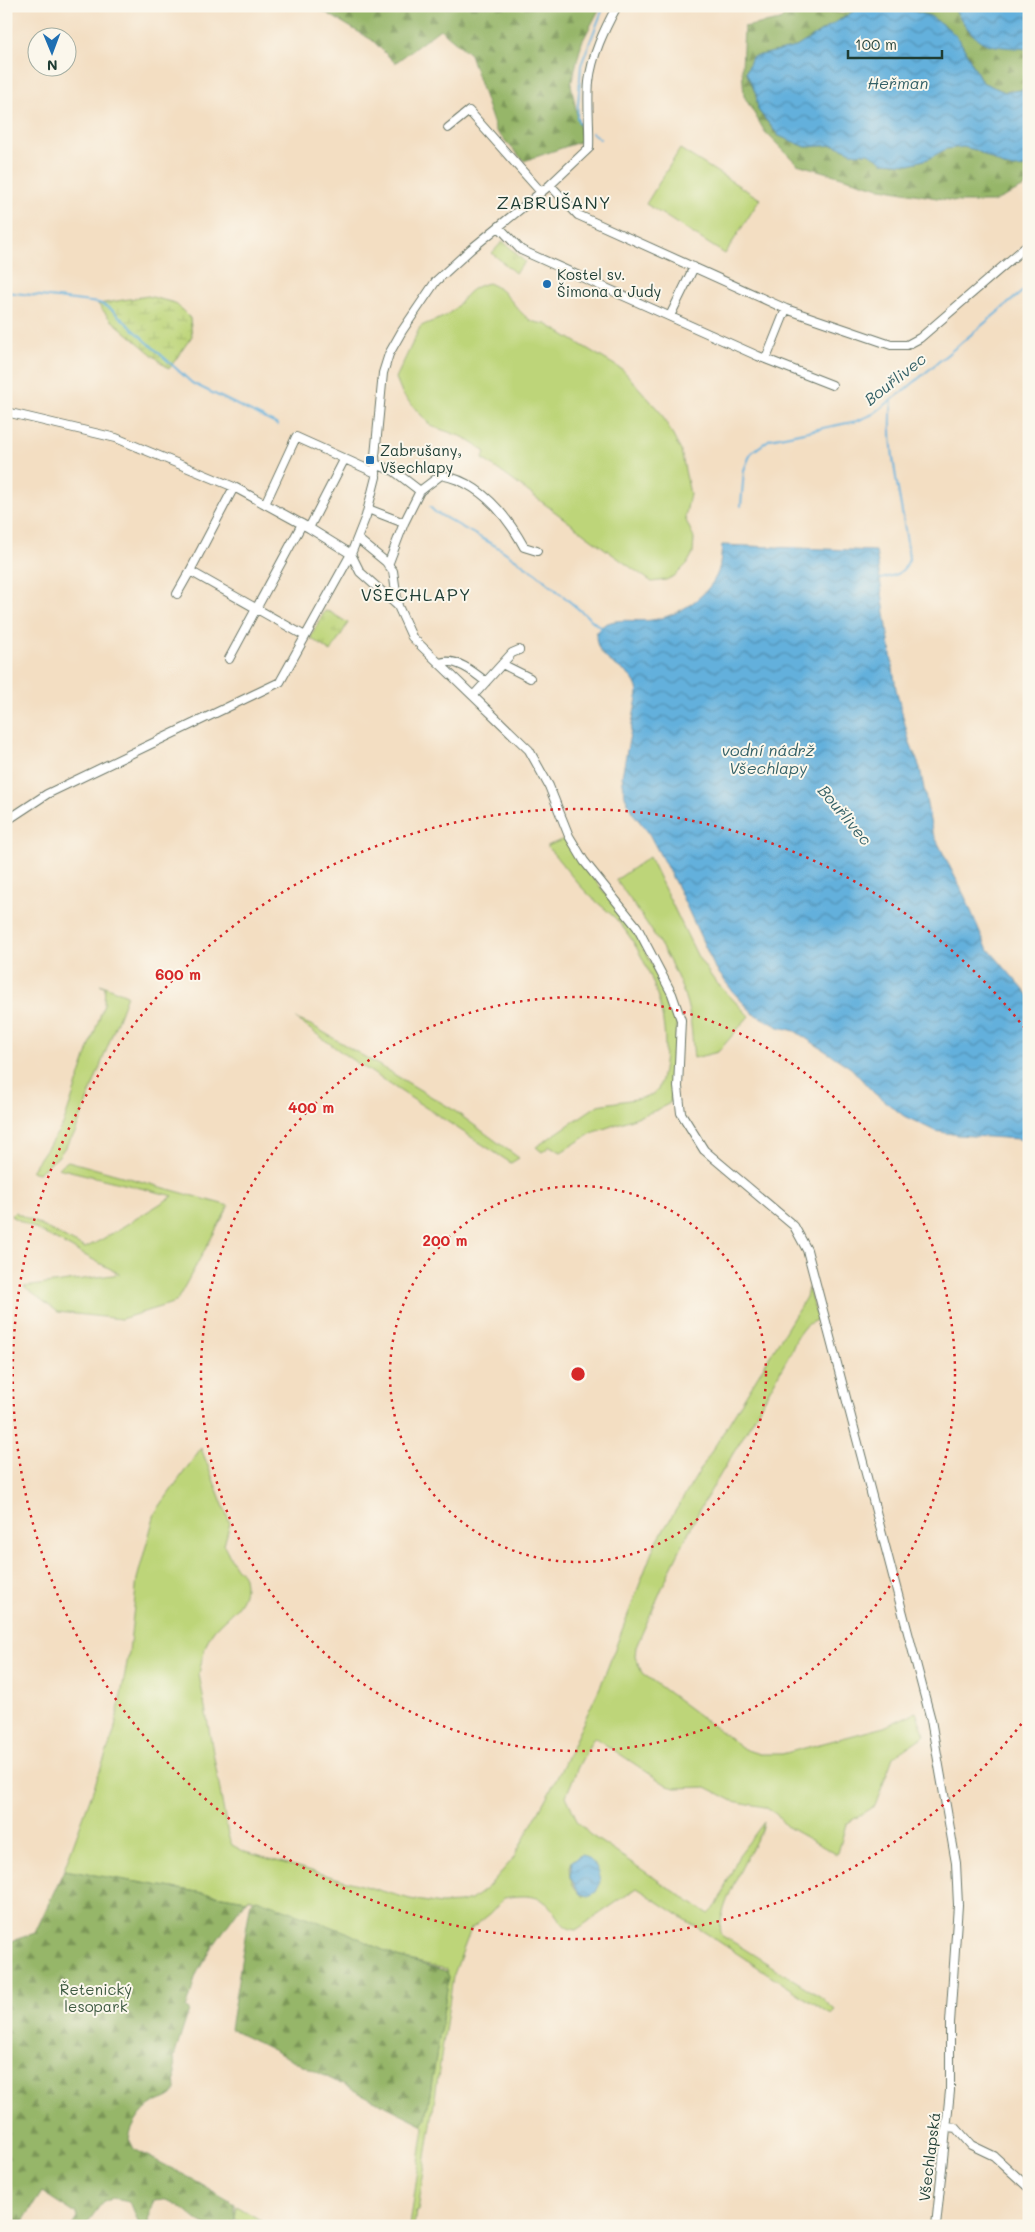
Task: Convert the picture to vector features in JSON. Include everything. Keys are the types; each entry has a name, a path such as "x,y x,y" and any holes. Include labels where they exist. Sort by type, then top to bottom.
{"street":[{"path":"6,821 47,794 280,682 351,554 368,509 376,473 375,464 382,373 389,354 402,331 436,282 550,185 588,148 590,124 588,99 591,71 601,37 616,6"},
{"path":"448,128 469,110 541,192"},
{"path":"550,185 578,215 786,308 891,345 907,345 920,338 1029,244"},
{"path":"499,227 521,250 766,359 832,385"},
{"path":"670,316 694,267"},
{"path":"766,359 786,308"},
{"path":"6,412 116,438 234,486 306,526 351,554 360,572 398,606"},
{"path":"265,504 296,437 376,473"},
{"path":"229,659 256,609 344,460"},
{"path":"375,464 394,471 420,492"},
{"path":"388,565 404,523 420,492 441,475 455,478 476,490 500,511 514,529 524,547 537,551"},
{"path":"177,594 234,486"},
{"path":"368,509 404,523"},
{"path":"358,539 393,571 398,606"},
{"path":"190,571 305,636"},
{"name":"Všechlapská","path":"398,606 412,637 529,750 549,786 569,836 584,861 637,927 672,994 681,1020 678,1087 681,1113 704,1150 794,1226 807,1250 931,1720 956,1863 958,1905 950,2023 950,2091 948,2127 936,2226"},
{"path":"474,696 512,653 519,650"},
{"path":"440,663 445,661 459,665 474,672 486,682"},
{"path":"502,664 530,678"},
{"path":"948,2127 956,2128 971,2145 994,2156 1029,2188"}],"green space":[{"path":"315,6 601,6 582,42 571,84 582,141 524,161 496,131 470,54 440,29 395,63 372,40"},
{"path":"795,6 823,6 823,10 843,14 857,6 862,6 796,47 752,57 746,72 756,94 758,110 777,135 806,147 835,145 856,154 869,152 883,162 909,164 928,159 946,149 963,147 975,150 1004,166 1013,168 1029,167 1029,185 993,202 959,202 876,187 797,164 765,132 744,96 742,68 744,27 780,20"},
{"path":"873,6 952,6 971,34 1012,47 1029,49 1029,89 1005,92 982,82 959,39 949,29 930,16 904,8"},
{"path":"680,149 760,199 725,254 646,204"},
{"path":"503,241 525,262 515,273 492,253"},
{"path":"488,283 501,290 524,316 530,320 546,324 623,370 661,413 681,451 690,494 685,518 694,538 693,553 687,564 676,575 666,580 652,582 483,459 485,451 463,437 431,426 403,395 396,378 420,327 445,316 473,289"},
{"path":"148,296 175,303 190,318 192,336 169,369 109,318 98,304"},
{"path":"325,611 348,623 331,652 312,639 311,636"},
{"path":"564,839 631,927 663,984 677,1024 673,1084 670,1103 657,1110 592,1133 561,1152 550,1146 542,1152 536,1147 598,1105 648,1097 658,1090 663,1070 665,1049 660,1007 646,966 621,925 582,888 547,846"},
{"path":"649,857 698,957 714,980 749,1016 718,1052 694,1058 689,1011 675,971 657,939 616,880"},
{"path":"100,984 127,995 75,1133 58,1157 38,1173 31,1171 63,1125 104,1004 105,987"},
{"path":"296,1019 313,1026 452,1109 519,1158 511,1163 348,1057"},
{"path":"68,1161 229,1206 176,1302 121,1319 58,1312 24,1287 120,1274 11,1216 15,1212 85,1248 173,1196 58,1168"},
{"path":"808,1288 818,1319 805,1326 798,1335 791,1352 746,1432 701,1507 670,1570 636,1647 635,1656 642,1673 744,1749 759,1754 782,1754 884,1727 916,1712 925,1735 893,1757 875,1806 846,1824 838,1853 836,1854 786,1826 776,1814 765,1807 733,1801 706,1787 675,1788 668,1786 594,1737 578,1767 566,1796 578,1822 589,1834 708,1914 717,1905 739,1855 764,1822 762,1830 742,1866 728,1899 720,1926 722,1935 821,1997 836,2011 832,2015 828,2013 637,1888 576,1930 566,1927 550,1907 541,1900 525,1896 504,1898 491,1913 471,1929 453,1977 418,2211 416,2211 414,2226 410,2226 424,2127 422,2124 426,2118 449,1977 446,1969 397,1957 346,1932 257,1900 248,1898 246,1900 64,1870 114,1732 129,1652 137,1579 155,1513 201,1448 230,1523 224,1545 243,1576 245,1587 241,1602 219,1624 208,1639 199,1674 228,1835 232,1845 245,1852 410,1899 441,1904 471,1900 487,1888 513,1859 559,1774 601,1685 655,1544 806,1297","holes":["575,1858 584,1897 570,1879 571,1863"]},
{"name":"Řetenický lesopark","path":"64,1870 246,1900 196,1975 186,2008 189,2010 174,2057 176,2090 141,2114 129,2139 134,2149 235,2204 235,2220 231,2226 206,2225 175,2203 154,2200 150,2211 149,2226 140,2226 131,2204 125,2200 112,2198 102,2203 85,2226 72,2226 77,2218 76,2214 42,2192 22,2226 6,2226 6,1943 35,1933"},
{"path":"257,1899 346,1932 397,1957 446,1971 449,1977 426,2118 422,2124 230,2029 251,1901"},
{"path":"237,2206 270,2226 246,2226 235,2220"}],"water":[{"name":"Heřman","path":"862,6 904,8 930,16 949,29 959,39 982,82 1005,92 1029,89 1029,167 1013,168 1004,166 976,150 963,147 946,149 928,159 909,164 883,162 869,153 856,154 835,145 806,147 779,136 758,110 756,94 746,72 752,57 796,47"},
{"path":"952,6 1029,6 1029,49 1000,47 983,42 969,30"},
{"name":"vodní nádrž Všechlapy","path":"722,545 876,551 896,689 909,740 920,768 932,831 965,897 986,946 1029,996 1029,1143 1019,1139 958,1135 935,1131 904,1116 874,1093 851,1068 795,1031 779,1027 754,1014 734,993 715,968 679,890 648,832 632,812 625,796 622,776 638,693 630,676 608,660 602,653 597,644 596,633 607,623 621,620 645,621 662,618 672,615 691,604 714,581 719,569"},
{"path":"583,1855 596,1866 601,1882 596,1892 589,1896 580,1894 570,1877 572,1861"}],"waterway":[{"path":"586,128 579,123 577,118 581,65 604,6"},
{"path":"592,133 600,139"},
{"name":"Bouřlivec","path":"741,506 744,470 751,453 770,439 857,421 873,414 906,389 1029,286"},
{"path":"6,292 99,303 111,309 192,383 278,425"},
{"path":"881,579 902,571 909,559 893,461 891,441 892,401"},
{"path":"430,507 435,512 499,548 537,574 601,628"}],"place":[{"name":"Kostel sv. Šimona a Judy","path":"547,284"},
{"name":"Zabrušany, Všechlapy","path":"370,460"}],"district":[{"name":"ZABRUŠANY","path":"554,203"},
{"name":"VŠECHLAPY","path":"416,595"}]}
